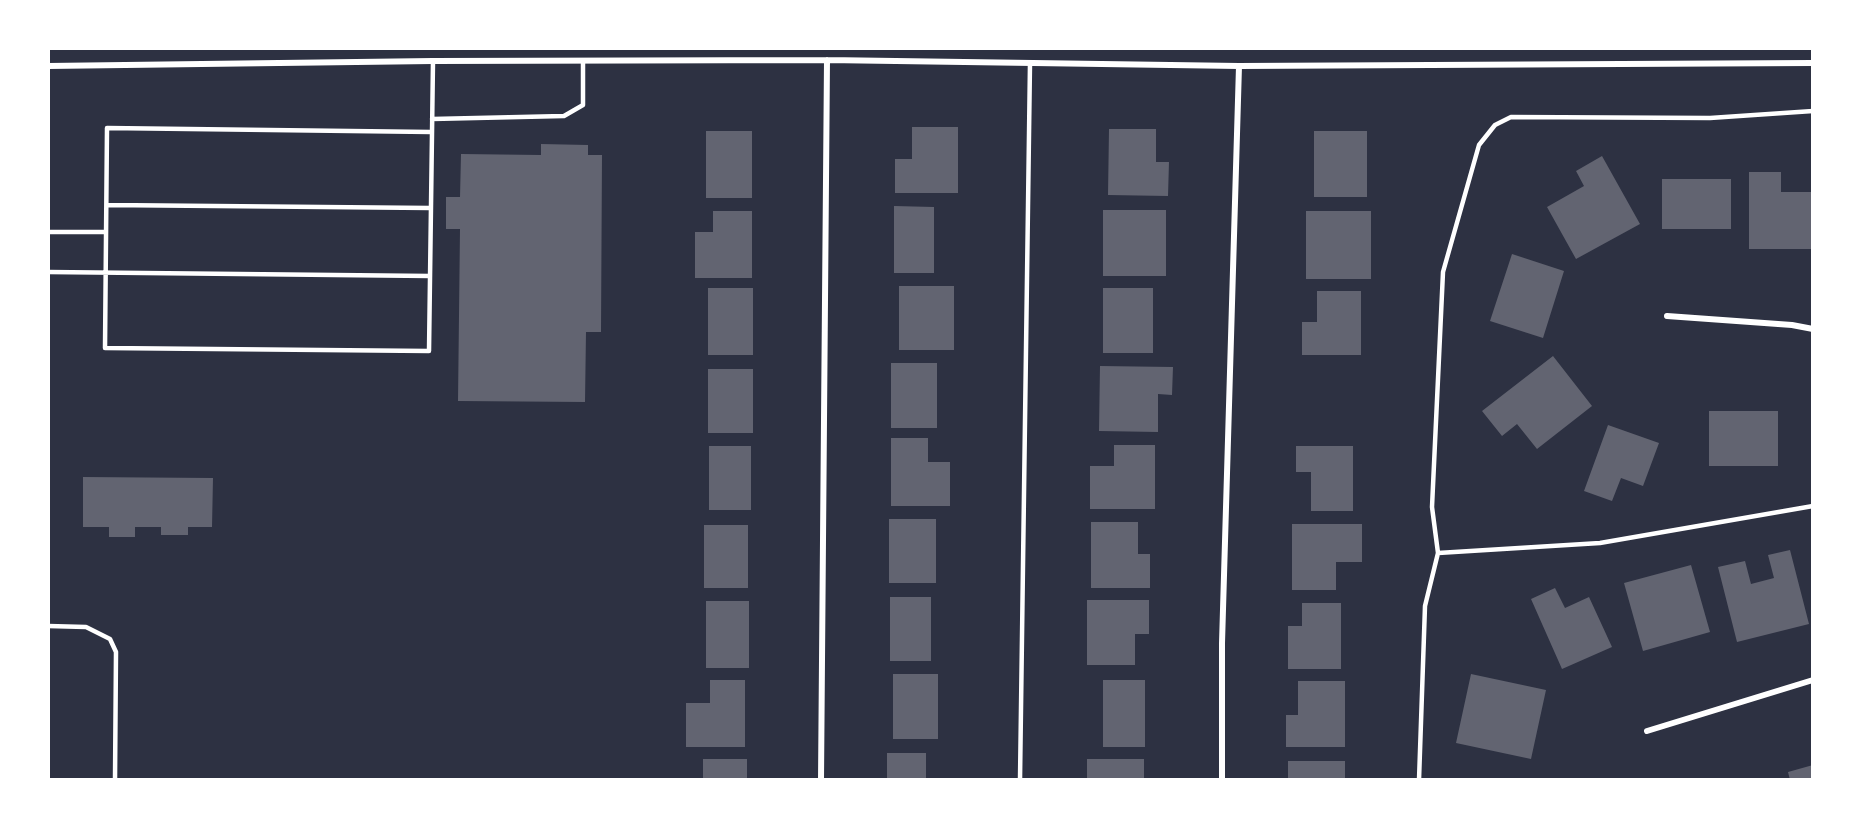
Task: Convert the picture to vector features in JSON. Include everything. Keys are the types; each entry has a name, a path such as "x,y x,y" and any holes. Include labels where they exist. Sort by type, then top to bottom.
{"street":[{"path":"821,780 827,60"},
{"path":"48,66 434,61 827,60 1239,66 1813,63"},
{"path":"1222,780 1222,643 1239,66"},
{"path":"1667,316 1792,325 1813,329"},
{"path":"1647,731 1813,680"}],"lane":[{"path":"431,132 107,128 105,348 429,351 434,61"},
{"path":"432,119 564,116 583,105 583,61"},
{"path":"1020,780 1030,63"},
{"path":"1419,780 1425,606 1438,553 1432,507 1443,272 1479,145 1495,125 1511,117 1710,118 1813,111"},
{"path":"107,205 430,208"},
{"path":"48,232 106,232"},
{"path":"48,272 430,276"},
{"path":"1438,553 1600,543 1813,506"},
{"path":"48,626 86,627 110,639 116,652 116,780"}],"building":[{"path":"912,127 958,127 958,193 895,193 895,159 912,159"},
{"path":"1109,129 1156,129 1156,162 1169,162 1168,196 1108,195"},
{"path":"706,131 752,131 752,198 706,198"},
{"path":"1314,131 1367,131 1367,197 1314,197"},
{"path":"541,144 588,145 588,155 602,155 601,332 586,332 585,402 458,401 460,229 446,229 446,197 460,197 461,154 541,155"},
{"path":"1602,156 1640,224 1576,259 1547,207 1584,186 1576,171"},
{"path":"1749,172 1781,172 1781,192 1813,192 1813,249 1749,249"},
{"path":"1662,179 1731,179 1731,229 1662,229"},
{"path":"894,206 934,207 934,273 894,273"},
{"path":"1103,210 1166,210 1166,276 1103,276"},
{"path":"713,211 752,211 752,278 695,278 695,232 713,232"},
{"path":"1306,211 1371,211 1371,279 1306,279"},
{"path":"1512,254 1564,271 1543,338 1490,321"},
{"path":"899,286 954,286 954,350 899,350"},
{"path":"708,288 753,288 753,355 708,355"},
{"path":"1103,288 1153,288 1153,353 1103,353"},
{"path":"1317,291 1361,291 1361,355 1302,355 1302,322 1317,322"},
{"path":"1553,356 1592,406 1537,449 1517,424 1502,436 1482,411"},
{"path":"891,363 937,363 937,428 891,428"},
{"path":"1100,366 1173,367 1172,395 1158,394 1158,432 1099,431"},
{"path":"708,369 753,369 753,433 708,433"},
{"path":"1709,411 1778,411 1778,466 1709,466"},
{"path":"1608,425 1659,443 1643,486 1621,478 1612,501 1584,491"},
{"path":"891,438 928,438 928,462 950,462 950,506 891,506"},
{"path":"1114,445 1155,445 1155,509 1090,509 1090,466 1114,466"},
{"path":"709,446 751,446 751,510 709,510"},
{"path":"1296,446 1353,446 1353,511 1311,511 1311,472 1296,472"},
{"path":"83,477 213,478 212,527 188,527 188,535 161,535 161,527 135,527 135,537 109,537 109,527 83,527"},
{"path":"889,519 936,519 936,583 889,583"},
{"path":"1091,522 1138,522 1138,554 1150,554 1150,588 1091,588"},
{"path":"1292,524 1362,524 1362,562 1336,562 1336,590 1292,590"},
{"path":"704,525 748,525 748,588 704,588"},
{"path":"1790,550 1809,624 1737,642 1718,567 1745,561 1751,584 1774,578 1768,555"},
{"path":"1691,565 1710,632 1643,651 1624,583"},
{"path":"1555,588 1565,608 1589,597 1612,647 1562,669 1531,599"},
{"path":"890,597 931,597 931,661 890,661"},
{"path":"1087,600 1149,600 1149,634 1135,634 1135,665 1087,665"},
{"path":"706,601 749,601 749,668 706,668"},
{"path":"1302,603 1341,603 1341,669 1288,669 1288,626 1302,626"},
{"path":"893,674 938,674 938,739 893,739"},
{"path":"1471,674 1546,690 1531,759 1456,743"},
{"path":"710,680 745,680 745,747 686,747 686,703 710,703"},
{"path":"1103,680 1145,680 1145,747 1103,747"},
{"path":"1298,681 1345,681 1345,747 1286,747 1286,715 1298,715"},
{"path":"887,753 926,753 926,780 887,780"},
{"path":"703,759 747,759 747,780 703,780"},
{"path":"1087,759 1144,759 1144,780 1087,780"},
{"path":"1288,761 1345,761 1345,780 1288,780"},
{"path":"1813,765 1813,780 1790,780 1788,772"}]}
